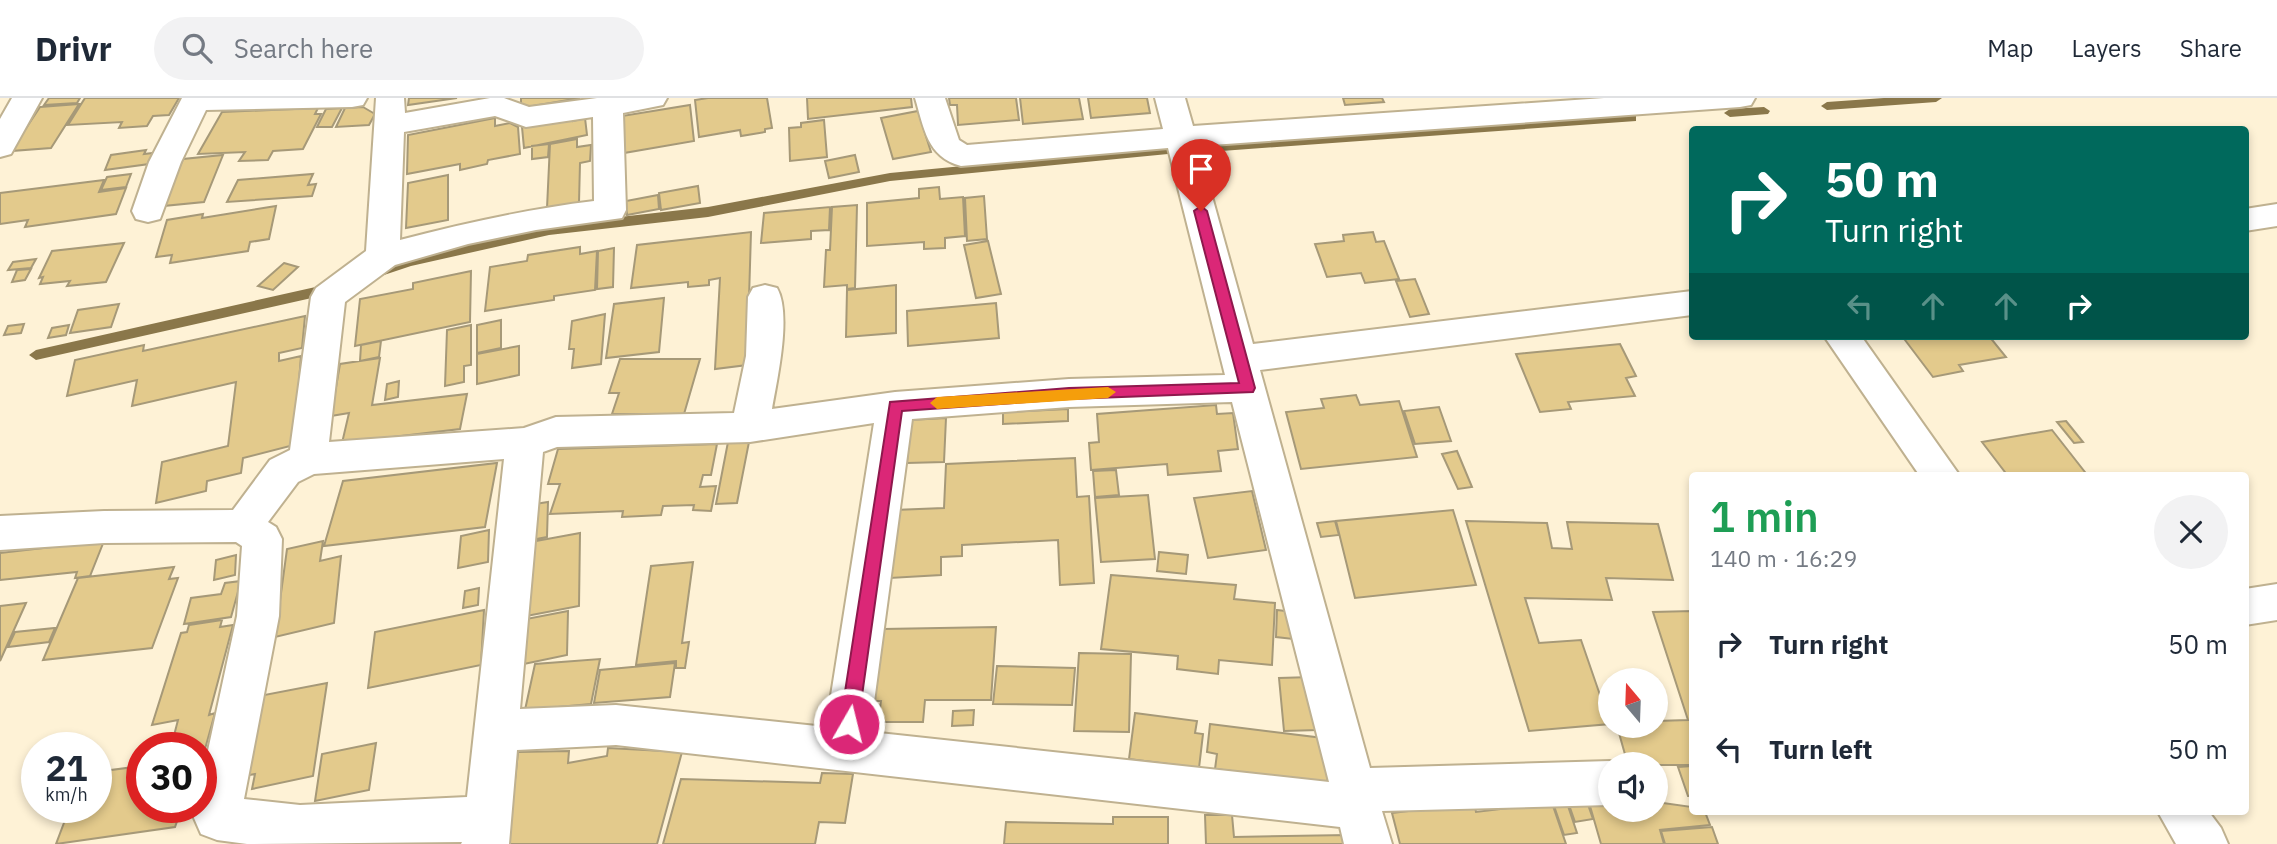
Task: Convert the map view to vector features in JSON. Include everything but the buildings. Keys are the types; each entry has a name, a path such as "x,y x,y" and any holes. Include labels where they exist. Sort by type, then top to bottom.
{"street":[{"path":"3,137 27,98"},
{"path":"148,211 164,162 197,98"},
{"path":"208,98 210,102 352,98"},
{"path":"383,256 390,112 498,106 526,117 652,98"},
{"path":"930,98 945,145 961,156 1673,100 1740,98"},
{"path":"1170,98 1360,814"},
{"path":"1673,100 1692,126"},
{"path":"308,459 328,297 383,256 468,233 536,219 610,210 608,106"},
{"path":"2249,219 2277,215"},
{"path":"750,427 764,356 765,297"},
{"path":"243,526 284,471 308,459 525,443 556,432 750,427 895,406 1069,393 1244,374 1689,303"},
{"path":"1845,340 1938,472"},
{"path":"845,750 895,406"},
{"path":"0,533 104,527 243,526 262,539 258,616 216,818 298,836 486,831 525,443"},
{"path":"2249,606 2277,601"},
{"path":"496,731 616,725 845,750 1360,814 1598,784"},
{"path":"2183,815 2204,844"}],"waterway":[{"path":"1827,106 1936,98"},
{"path":"1730,113 1764,111"},
{"path":"1208,148 1632,118"},
{"path":"375,273 409,262 549,230 708,212 890,177 1163,151"},
{"path":"36,355 320,291"}],"slow traffic":[{"path":"937,403 1108,392"}],"route":[{"path":"849,724 895,406 1069,393 1248,388 1201,211"}]}
